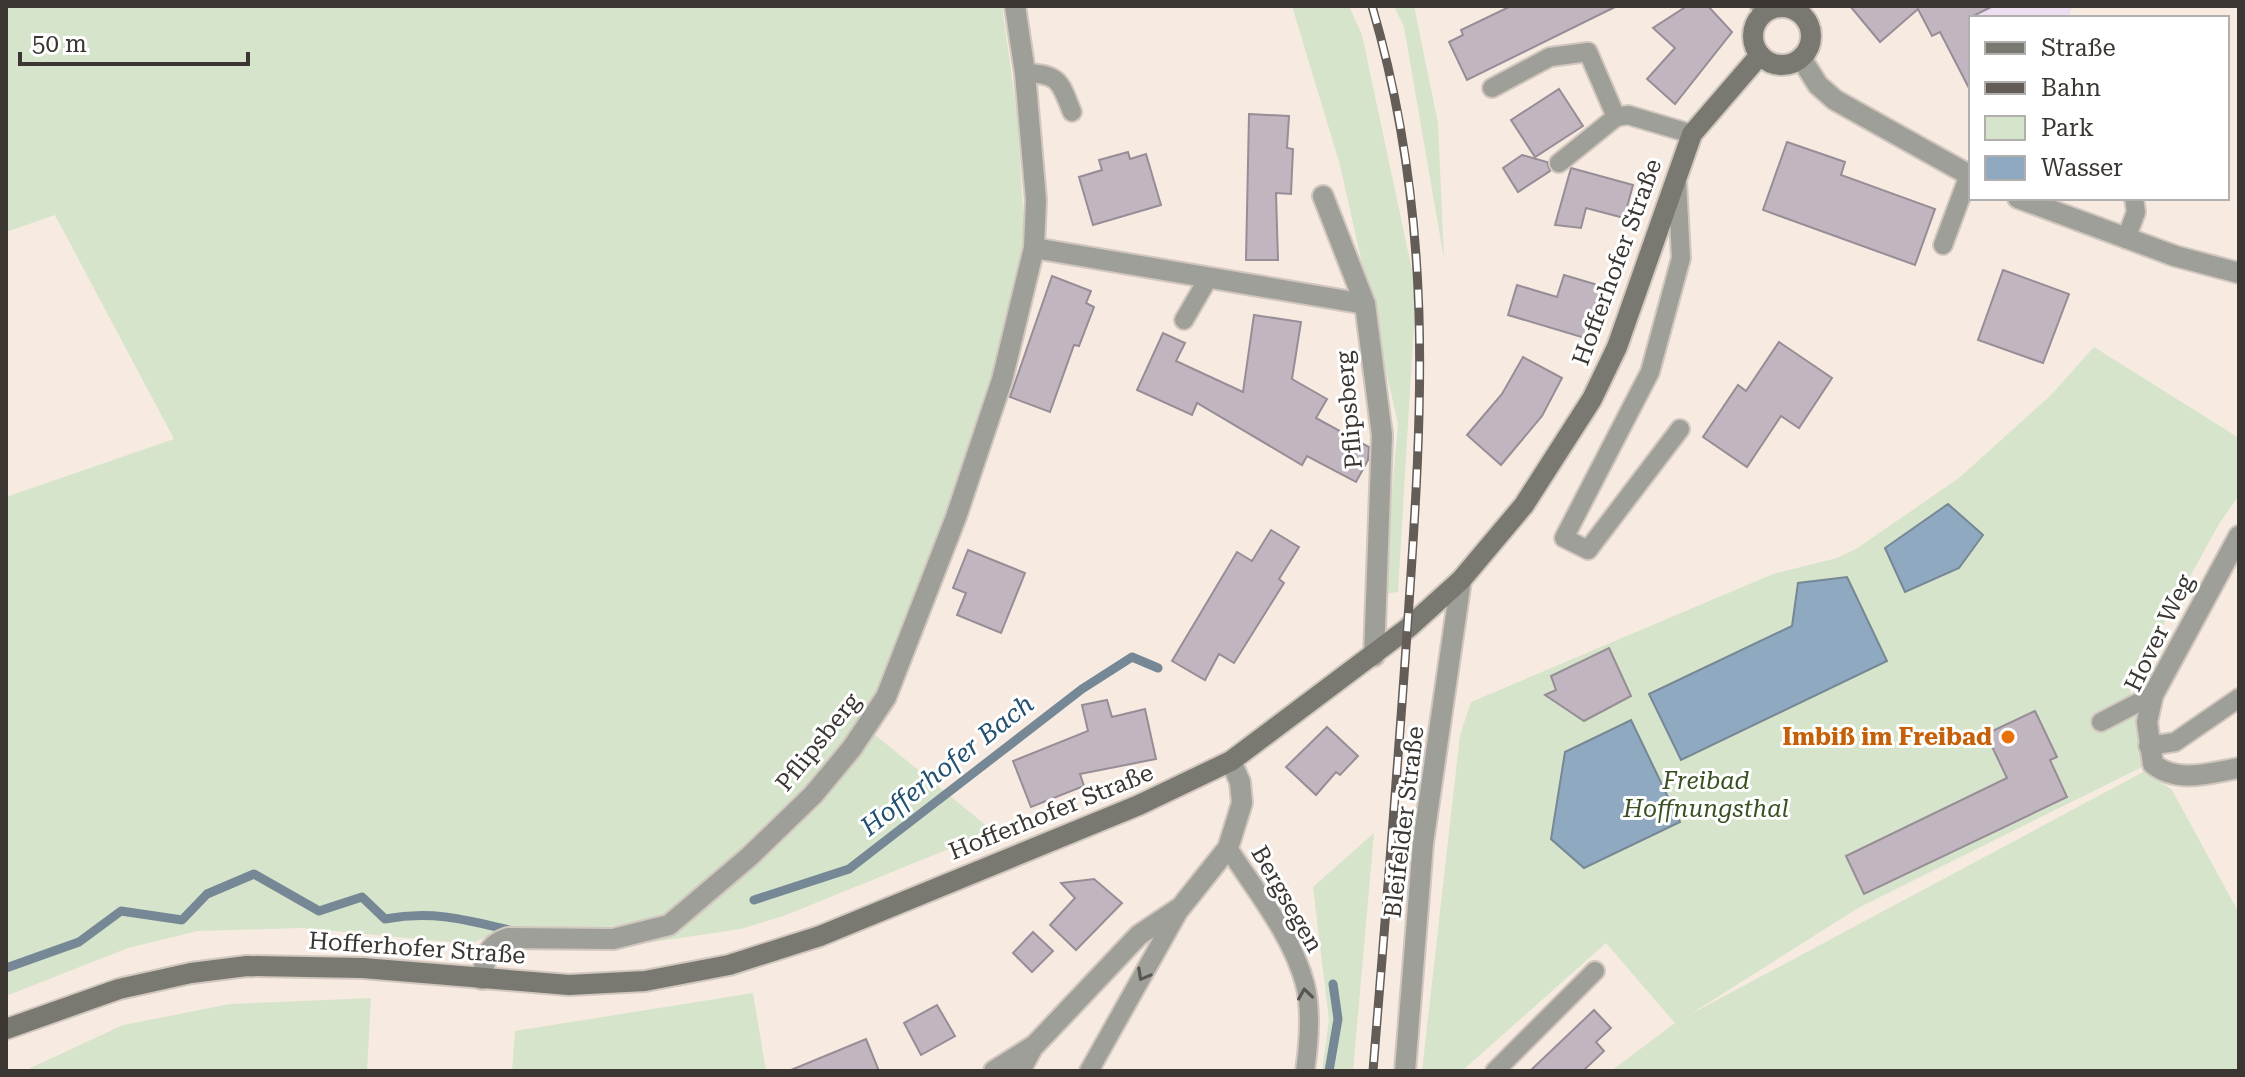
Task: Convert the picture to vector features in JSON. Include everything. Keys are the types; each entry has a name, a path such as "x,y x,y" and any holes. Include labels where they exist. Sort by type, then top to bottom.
{"street":[{"name":"Pflipsberg","path":"482,979 486,954 495,942 508,938 613,939 669,925 750,856 813,795 852,748 886,697 956,517 1002,380 1034,248 1036,200 1025,73 1015,6"},
{"path":"1782,6 1805,10 1811,39 1801,58 1785,65 1776,64 1760,55 1752,37 1763,9 1782,6"},
{"name":"Hofferhofer Straße","path":"6,1029 119,989 191,973 247,966 363,968 569,985 645,981 729,965 820,936 1139,805 1231,761 1374,656 1461,580 1524,505 1592,399 1617,347 1692,134 1760,55"},
{"path":"1801,58 1818,85 1835,100 1969,175"},
{"name":"Pflipsberg","path":"1323,196 1365,304 1382,435 1374,656"},
{"path":"2023,200 2126,239 2239,273"},
{"path":"1034,248 1365,304"},
{"name":"Hover Weg","path":"2148,746 2147,722 2153,695 2239,536"},
{"name":"Bleifelder Straße","path":"1405,1071 1423,843 1450,678 1461,580"},
{"path":"2148,746 2153,764 2167,775 2191,776 2239,768"},
{"name":"Bergsegen","path":"1035,1045 1139,935 1181,907 1228,848 1242,803 1240,782 1231,761"},
{"path":"994,1071 1035,1045"}],"lane":[{"path":"1492,88 1550,57 1588,52 1616,117"},
{"path":"1025,73 1048,74 1060,82 1072,112"},
{"path":"1559,163 1616,117 1628,115 1692,134"},
{"path":"1677,176 1681,258 1650,372 1564,538 1588,550 1680,429"},
{"path":"1943,245 1969,179"},
{"path":"2126,239 2136,212 2134,200"},
{"path":"1184,320 1209,277"},
{"path":"2101,722 2153,695"},
{"path":"2148,746 2175,742 2239,698"},
{"name":"Bergsegen","path":"1228,848 1279,928 1305,984 1309,1038 1305,1071"},
{"name":"Bergsegen","path":"1089,1071 1181,907"},
{"path":"1495,1071 1595,971"},
{"name":"Bergsegen","path":"1021,1071 1035,1045"}],"shaded area":[{"path":"1957,6 2073,6 2069,16 1969,16"}],"green space":[{"path":"6,6 1002,6 1017,114 1025,239 1006,346 888,680 821,776 669,915 596,929 506,929 470,944 303,928 198,931 128,948 6,996 6,497 174,439 55,215 6,232"},
{"path":"1292,6 1349,6 1362,35 1416,289 1398,592 1383,594 1398,424 1340,165"},
{"path":"1394,6 1414,6 1438,123 1444,259 1404,27"},
{"name":"Freibad Hoffnungsthal","path":"2094,347 2239,438 2239,495 2219,524 2129,687 2148,764 1858,908 1689,1015 2145,771 2172,790 2239,913 2239,1071 1611,1071 1675,1023 1606,943 1462,1071 1422,1071 1460,735 1471,702 1773,574 1837,558 1856,549 1959,478 2051,395"},
{"path":"874,734 993,831 786,915 741,929 646,943 665,937 689,921 829,790"},
{"path":"1374,833 1353,1071 1322,1071 1329,1020 1313,887"},
{"path":"753,993 766,1071 512,1071 515,1031"},
{"path":"371,998 367,1071 24,1071 123,1025 230,1004"}],"water":[{"path":"1948,504 1983,535 1959,568 1905,592 1885,548"},
{"path":"1847,577 1887,661 1681,760 1649,694 1792,626 1798,583"},
{"path":"1631,720 1680,822 1584,868 1551,839 1565,752"}],"building":[{"path":"1511,6 1617,6 1467,80 1449,42 1463,35 1461,30"},
{"path":"1687,6 1708,6 1732,32 1675,104 1647,79 1675,48 1653,28"},
{"path":"1850,6 1993,6 1969,16 1969,88 1940,32 1932,36 1918,9 1880,42"},
{"path":"1559,89 1583,126 1535,157 1511,120"},
{"path":"1249,114 1289,116 1287,148 1293,149 1291,194 1276,193 1278,260 1246,260"},
{"path":"1787,142 1845,162 1841,175 1935,209 1915,265 1763,210"},
{"path":"1128,152 1130,159 1146,154 1161,205 1093,225 1079,177 1102,170 1099,160"},
{"path":"1522,155 1547,162 1550,171 1518,192 1503,168"},
{"path":"1571,168 1633,185 1624,218 1586,208 1581,228 1555,225"},
{"path":"2003,270 2069,294 2043,363 1978,340"},
{"path":"1564,275 1601,286 1585,338 1508,315 1517,285 1557,297"},
{"path":"1052,276 1091,291 1086,303 1094,307 1079,346 1074,345 1050,412 1010,397"},
{"path":"1254,315 1301,322 1292,379 1327,399 1316,418 1369,447 1368,460 1356,482 1307,456 1302,465 1197,403 1192,415 1137,390 1163,333 1185,343 1176,361 1243,392"},
{"path":"1779,342 1832,378 1799,428 1781,416 1747,467 1703,437 1738,385 1746,391"},
{"path":"1523,357 1562,378 1542,416 1501,465 1467,435 1502,394"},
{"path":"1271,530 1299,547 1279,579 1284,583 1234,663 1219,654 1205,680 1172,661 1237,552 1252,561"},
{"path":"968,550 1025,573 1001,633 957,615 966,593 953,588"},
{"path":"1609,648 1631,696 1584,721 1545,695 1556,690 1551,676"},
{"path":"1107,700 1112,717 1145,709 1156,759 1080,774 1084,786 1031,807 1013,761 1088,731 1082,705"},
{"path":"2035,711 2057,757 2050,760 2067,797 1864,894 1846,856 2007,778 1986,734"},
{"path":"1327,727 1358,756 1340,775 1336,772 1316,795 1286,767"},
{"path":"1094,879 1122,903 1076,950 1050,925 1075,898 1061,883"},
{"path":"1033,932 1053,951 1032,972 1013,953"},
{"path":"937,1005 955,1036 921,1055 904,1023"},
{"path":"1594,1010 1611,1028 1596,1042 1604,1051 1583,1071 1530,1071"},
{"path":"866,1039 879,1071 791,1071 791,1070"}],"waterway":[{"name":"Hofferhofer Bach","path":"754,900 849,869 1082,689 1132,657 1158,668"},
{"name":"Hofferhofer Bach","path":"6,968 79,942 121,911 182,920 207,894 254,874 319,911 362,897 385,919 434,916 513,931"},
{"path":"1329,1071 1338,1019 1333,984"}],"railway":[{"path":"1372,6 1392,84 1406,161 1415,236 1420,386 1408,618 1373,1071"}],"place":[{"name":"Imbiß im Freibad","path":"2008,737"}]}
